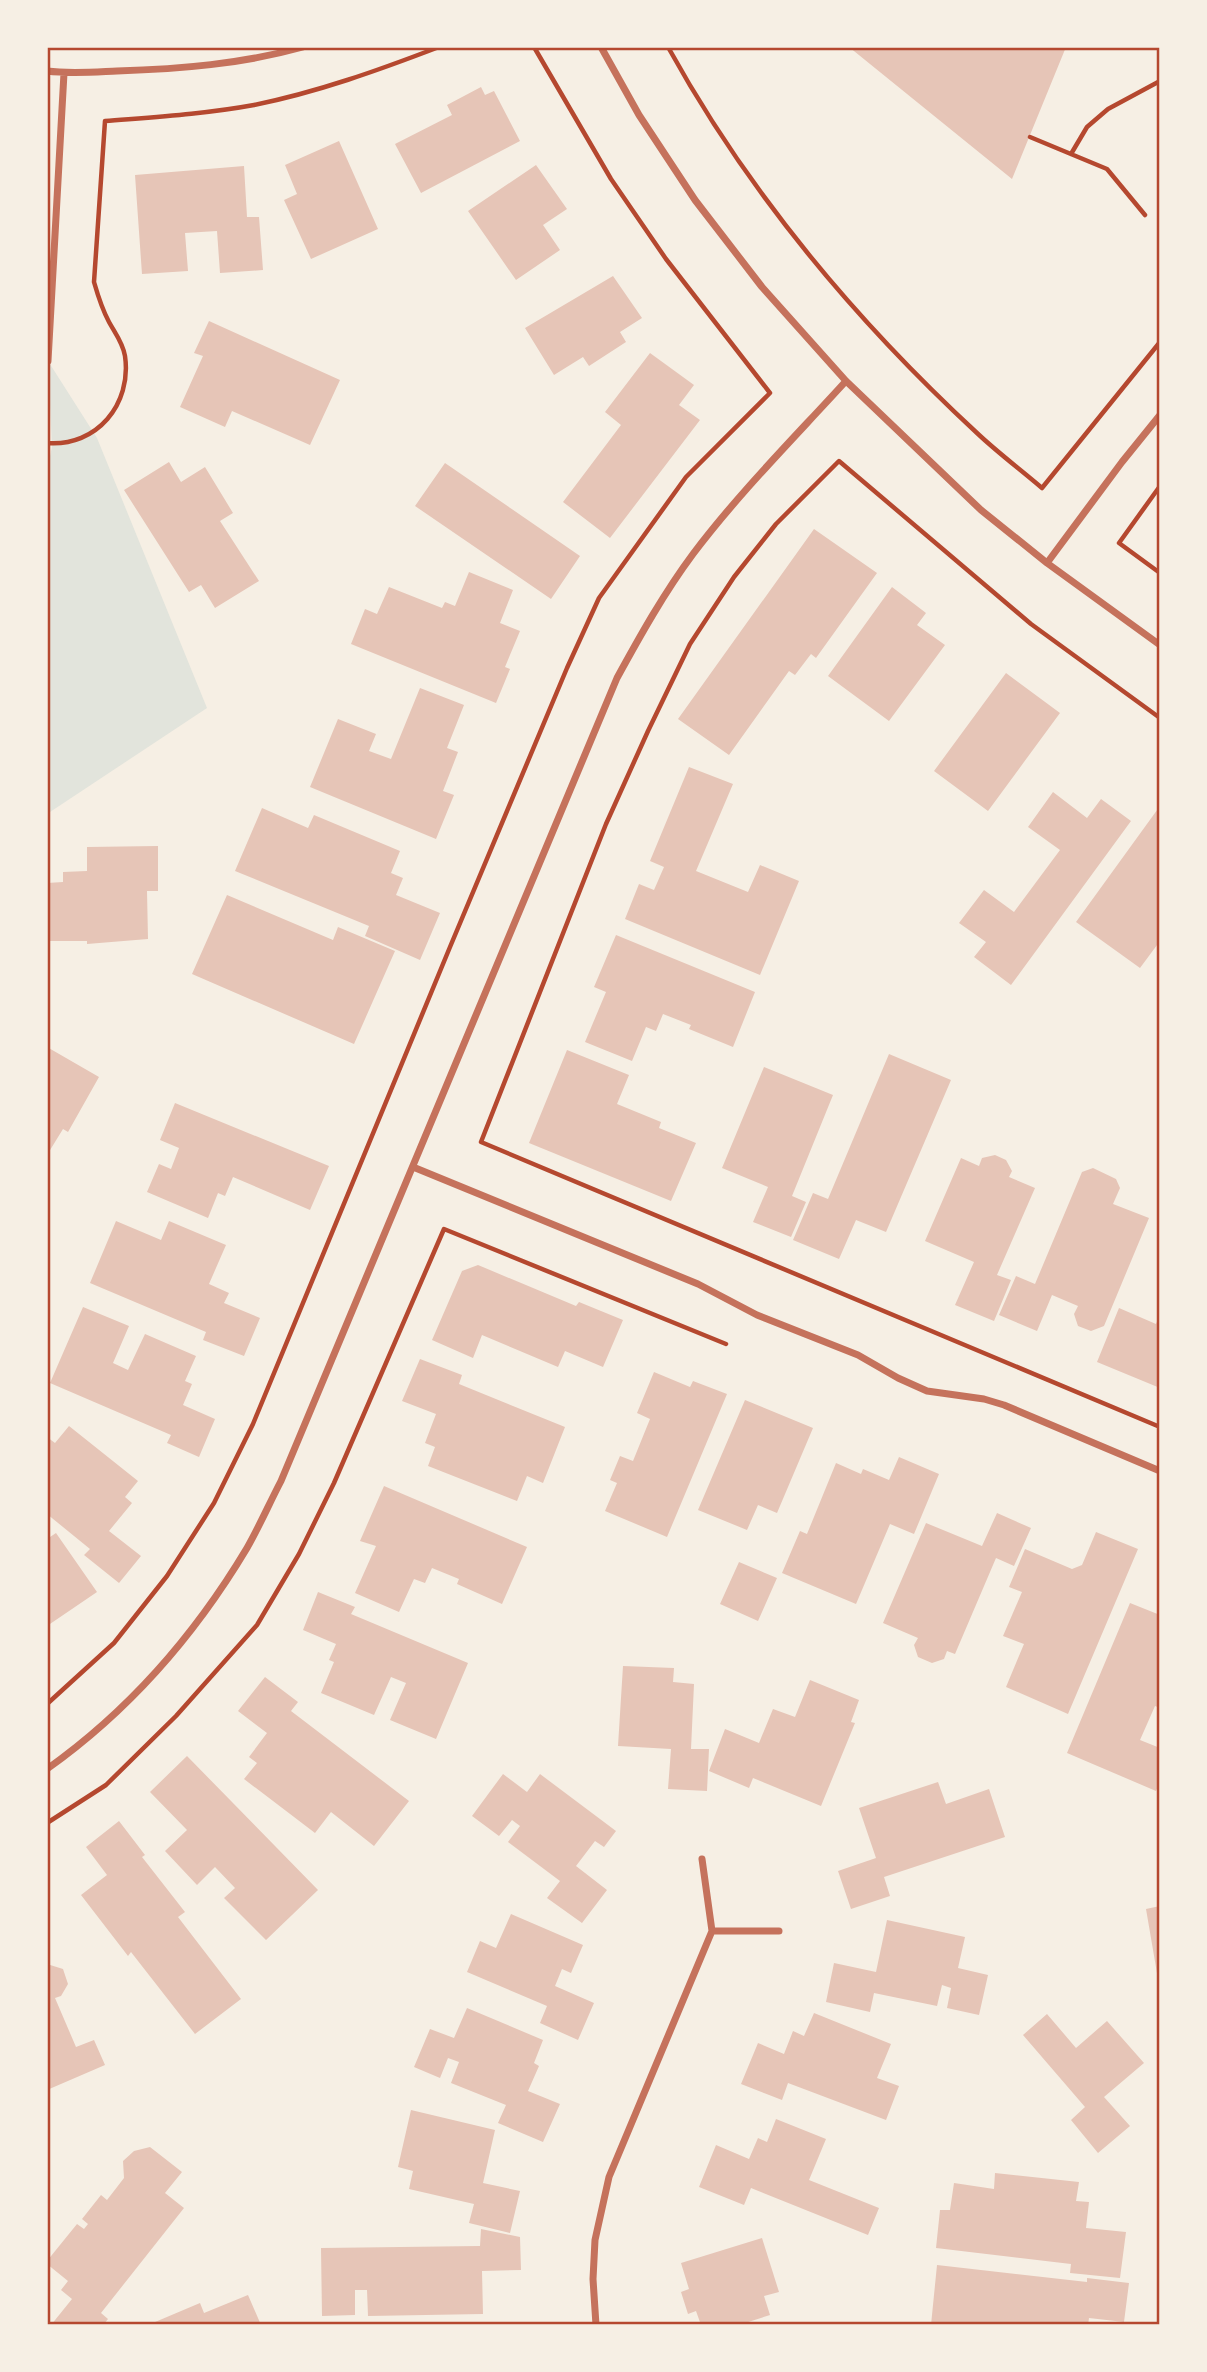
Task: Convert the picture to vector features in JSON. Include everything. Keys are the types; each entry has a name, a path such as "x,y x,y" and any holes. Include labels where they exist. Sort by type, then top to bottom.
{"street":[{"path":"47,71 64,73 160,70 271,56 303,47"},
{"path":"601,47 639,115 695,200 762,287 846,381 981,510 1047,563 1160,645"},
{"path":"48,360 64,73"},
{"path":"47,1769 110,1720 145,1685 180,1646 216,1598 248,1546 281,1481 598,721 635,644 692,556 727,511 846,381"},
{"path":"1047,563 1160,415"},
{"path":"413,1167 698,1284 757,1315 858,1355 927,1391 984,1399 1004,1405 1160,1471"},
{"path":"596,2325 593,2279 596,2240 609,2177 712,1931 702,1859"},
{"path":"712,1931 779,1931"}],"path":[{"path":"47,443 61,444 101,427 117,408 124,384 125,356 100,304 94,282 105,121 253,105 322,89 439,47"},
{"path":"47,1704 114,1643 167,1576 214,1503 253,1424 566,668 599,598 686,477 770,393 666,259 611,179 534,47"},
{"path":"668,47 693,92 747,173 855,309 977,434 1042,488 1160,342"},
{"path":"1071,154 1087,127 1108,109 1160,81"},
{"path":"1030,137 1107,169 1145,215"},
{"path":"1160,718 1031,624 839,461 776,523 734,577 690,644 606,824 481,1142 1160,1427"},
{"path":"1160,486 1119,543 1160,573"},
{"path":"444,1229 726,1344"}],"shaded area":[{"path":"48,361 97,438 207,708 47,814 47,470 52,447"}],"building":[{"path":"849,47 1066,47 1012,179"},
{"path":"481,87 485,95 494,91 520,141 421,193 395,144 452,115 447,105"},
{"path":"339,141 378,229 311,259 284,200 297,194 285,165"},
{"path":"536,165 567,209 543,225 560,250 516,280 468,211"},
{"path":"244,166 247,217 259,217 263,270 220,273 217,231 185,233 188,271 142,274 135,175"},
{"path":"613,276 642,318 620,332 626,342 589,366 583,357 554,375 525,328"},
{"path":"209,321 340,380 310,445 232,411 225,427 180,407 203,356 194,353"},
{"path":"650,353 694,385 679,405 700,420 610,538 563,502 621,425 605,412"},
{"path":"169,462 181,482 205,467 233,513 220,521 259,581 215,608 201,585 189,592 124,490"},
{"path":"445,463 580,556 551,599 415,506"},
{"path":"814,529 877,573 816,658 811,654 795,675 789,671 729,755 678,719"},
{"path":"469,572 513,590 500,623 520,631 505,667 510,669 496,703 351,644 365,609 377,614 389,587 442,608 445,602 455,606"},
{"path":"892,587 926,613 917,625 945,645 889,721 828,676"},
{"path":"1006,673 1060,713 988,811 934,771"},
{"path":"420,688 464,705 447,748 458,752 443,791 454,795 436,839 310,787 338,719 376,734 369,751 391,759"},
{"path":"689,767 733,784 696,871 748,892 760,865 799,881 760,975 625,919 639,884 654,890 664,867 650,861"},
{"path":"1053,792 1087,818 1101,799 1131,821 1011,985 974,957 986,942 959,923 984,890 1014,912 1060,850 1028,827"},
{"path":"1160,806 1160,941 1140,968 1076,922"},
{"path":"262,808 308,828 314,815 400,851 391,873 403,878 396,895 440,913 420,960 365,936 369,926 235,871"},
{"path":"158,846 158,891 147,891 148,939 87,944 87,941 47,941 47,883 63,882 63,872 87,871 87,847"},
{"path":"227,895 333,940 338,927 395,951 354,1044 192,974"},
{"path":"616,935 755,992 733,1047 689,1029 691,1025 663,1014 656,1031 646,1027 632,1061 585,1042 606,992 594,987"},
{"path":"47,1047 99,1077 68,1132 63,1129 47,1155"},
{"path":"567,1050 629,1075 617,1104 661,1122 659,1128 696,1143 671,1201 529,1143"},
{"path":"889,1054 951,1080 886,1232 856,1220 839,1259 793,1240 813,1193 828,1199"},
{"path":"764,1067 833,1095 792,1196 806,1202 791,1237 753,1222 768,1187 722,1168"},
{"path":"175,1103 329,1166 310,1210 233,1177 225,1196 218,1193 208,1218 147,1192 159,1164 171,1169 179,1148 160,1140"},
{"path":"995,1155 1006,1160 1012,1171 1009,1177 1035,1188 997,1275 1011,1280 994,1321 955,1305 974,1262 925,1241 961,1158 979,1166 982,1158"},
{"path":"1093,1168 1116,1179 1120,1188 1113,1204 1149,1218 1104,1326 1091,1331 1078,1326 1074,1314 1078,1306 1052,1295 1037,1331 999,1315 1016,1276 1035,1284 1082,1172"},
{"path":"116,1221 161,1240 169,1221 226,1245 209,1284 229,1293 224,1303 260,1318 244,1356 203,1340 206,1332 90,1283"},
{"path":"478,1265 576,1306 579,1302 623,1320 603,1367 565,1351 558,1367 482,1335 473,1358 432,1340 462,1271"},
{"path":"83,1307 129,1326 113,1363 128,1370 145,1334 196,1356 185,1381 192,1384 183,1405 215,1419 199,1457 167,1443 171,1435 50,1383"},
{"path":"1119,1308 1156,1324 1160,1314 1160,1388 1097,1362"},
{"path":"420,1359 462,1375 459,1384 565,1427 543,1483 527,1476 517,1501 428,1466 435,1447 425,1443 436,1414 402,1401"},
{"path":"654,1372 690,1387 693,1381 727,1394 667,1537 605,1511 617,1483 610,1480 620,1456 633,1461 650,1419 637,1413"},
{"path":"745,1400 813,1428 777,1513 758,1505 747,1530 698,1510"},
{"path":"69,1426 138,1481 125,1497 132,1503 109,1531 141,1556 119,1583 84,1555 90,1549 47,1514 47,1437 55,1443"},
{"path":"899,1457 939,1474 914,1534 890,1524 856,1604 782,1573 800,1531 807,1534 836,1463 861,1474 863,1469 889,1480"},
{"path":"384,1486 527,1547 502,1604 457,1584 459,1579 432,1568 425,1583 414,1579 399,1612 355,1593 376,1546 360,1541"},
{"path":"997,1513 1031,1528 1014,1566 996,1558 955,1654 947,1651 944,1659 932,1663 918,1657 914,1645 918,1638 883,1623 926,1523 982,1546"},
{"path":"1096,1532 1138,1549 1068,1714 1006,1687 1024,1644 1003,1636 1022,1592 1009,1587 1025,1549 1072,1569 1082,1565"},
{"path":"56,1533 97,1592 47,1626 47,1539"},
{"path":"739,1562 777,1578 758,1621 720,1604"},
{"path":"318,1592 355,1607 351,1614 468,1663 436,1739 390,1720 406,1683 391,1677 374,1715 321,1693 334,1662 329,1660 336,1644 303,1630"},
{"path":"1130,1603 1160,1615 1160,1708 1155,1706 1140,1740 1160,1748 1160,1782 1156,1791 1067,1753"},
{"path":"623,1666 674,1668 673,1682 694,1684 691,1749 709,1749 707,1791 668,1789 671,1749 618,1746"},
{"path":"265,1677 298,1702 291,1711 409,1801 374,1846 331,1812 315,1833 244,1779 257,1763 249,1757 267,1733 238,1711"},
{"path":"810,1680 859,1700 851,1722 855,1723 821,1806 753,1778 749,1788 709,1771 725,1729 759,1743 773,1709 795,1717"},
{"path":"187,1756 318,1890 266,1940 224,1898 235,1888 215,1867 197,1885 165,1851 187,1830 150,1792"},
{"path":"503,1774 527,1792 540,1774 616,1831 604,1847 595,1841 576,1866 607,1890 582,1923 547,1898 560,1881 508,1842 520,1826 512,1820 499,1836 472,1816"},
{"path":"938,1782 946,1804 989,1789 1005,1837 884,1877 890,1896 851,1909 838,1871 876,1858 859,1808"},
{"path":"119,1821 145,1855 142,1857 185,1912 178,1917 241,1999 195,2034 131,1952 128,1956 81,1895 107,1875 86,1847"},
{"path":"1160,1906 1160,1979 1158,1979 1146,1909"},
{"path":"511,1914 583,1945 571,1973 562,1969 555,1986 594,2003 578,2040 540,2023 547,2006 467,1972 480,1941 496,1948"},
{"path":"887,1920 965,1937 958,1968 988,1975 979,2015 947,2008 951,1988 942,1985 937,2006 874,1993 870,2012 826,2002 834,1963 876,1972"},
{"path":"47,1964 63,1969 68,1984 61,1996 55,1998 76,2047 94,2040 105,2065 47,2090"},
{"path":"467,2008 543,2040 534,2063 539,2066 528,2091 560,2104 543,2142 498,2123 506,2105 451,2083 459,2062 448,2058 440,2078 414,2067 430,2029 454,2038"},
{"path":"814,2013 891,2044 877,2078 899,2086 886,2120 788,2083 782,2100 741,2084 758,2043 784,2054 793,2031 804,2036"},
{"path":"1047,2014 1076,2048 1107,2021 1144,2063 1104,2097 1130,2126 1098,2153 1071,2120 1085,2107 1023,2035"},
{"path":"411,2110 495,2130 483,2183 520,2191 510,2233 469,2223 474,2204 409,2189 413,2171 398,2167"},
{"path":"776,2119 826,2139 809,2180 879,2208 868,2235 751,2188 744,2205 699,2187 716,2145 749,2159 758,2138 767,2142"},
{"path":"150,2147 182,2172 165,2193 184,2208 101,2313 108,2319 103,2325 51,2325 72,2299 61,2290 68,2281 47,2264 47,2261 77,2224 84,2229 88,2224 82,2219 101,2195 107,2200 124,2178 123,2161 134,2151"},
{"path":"995,2173 1079,2182 1076,2201 1089,2202 1086,2228 1126,2232 1120,2278 1070,2273 1071,2264 936,2248 940,2210 950,2210 954,2183 994,2189"},
{"path":"481,2229 520,2237 521,2270 482,2271 483,2314 368,2316 367,2290 355,2290 355,2315 322,2316 321,2248 480,2246"},
{"path":"762,2238 779,2292 764,2296 770,2315 739,2325 701,2325 696,2311 688,2314 681,2292 689,2289 681,2263"},
{"path":"937,2265 1087,2282 1087,2278 1129,2283 1124,2322 1089,2318 1088,2325 931,2325"},
{"path":"248,2295 261,2325 148,2325 200,2303 204,2313"}]}
